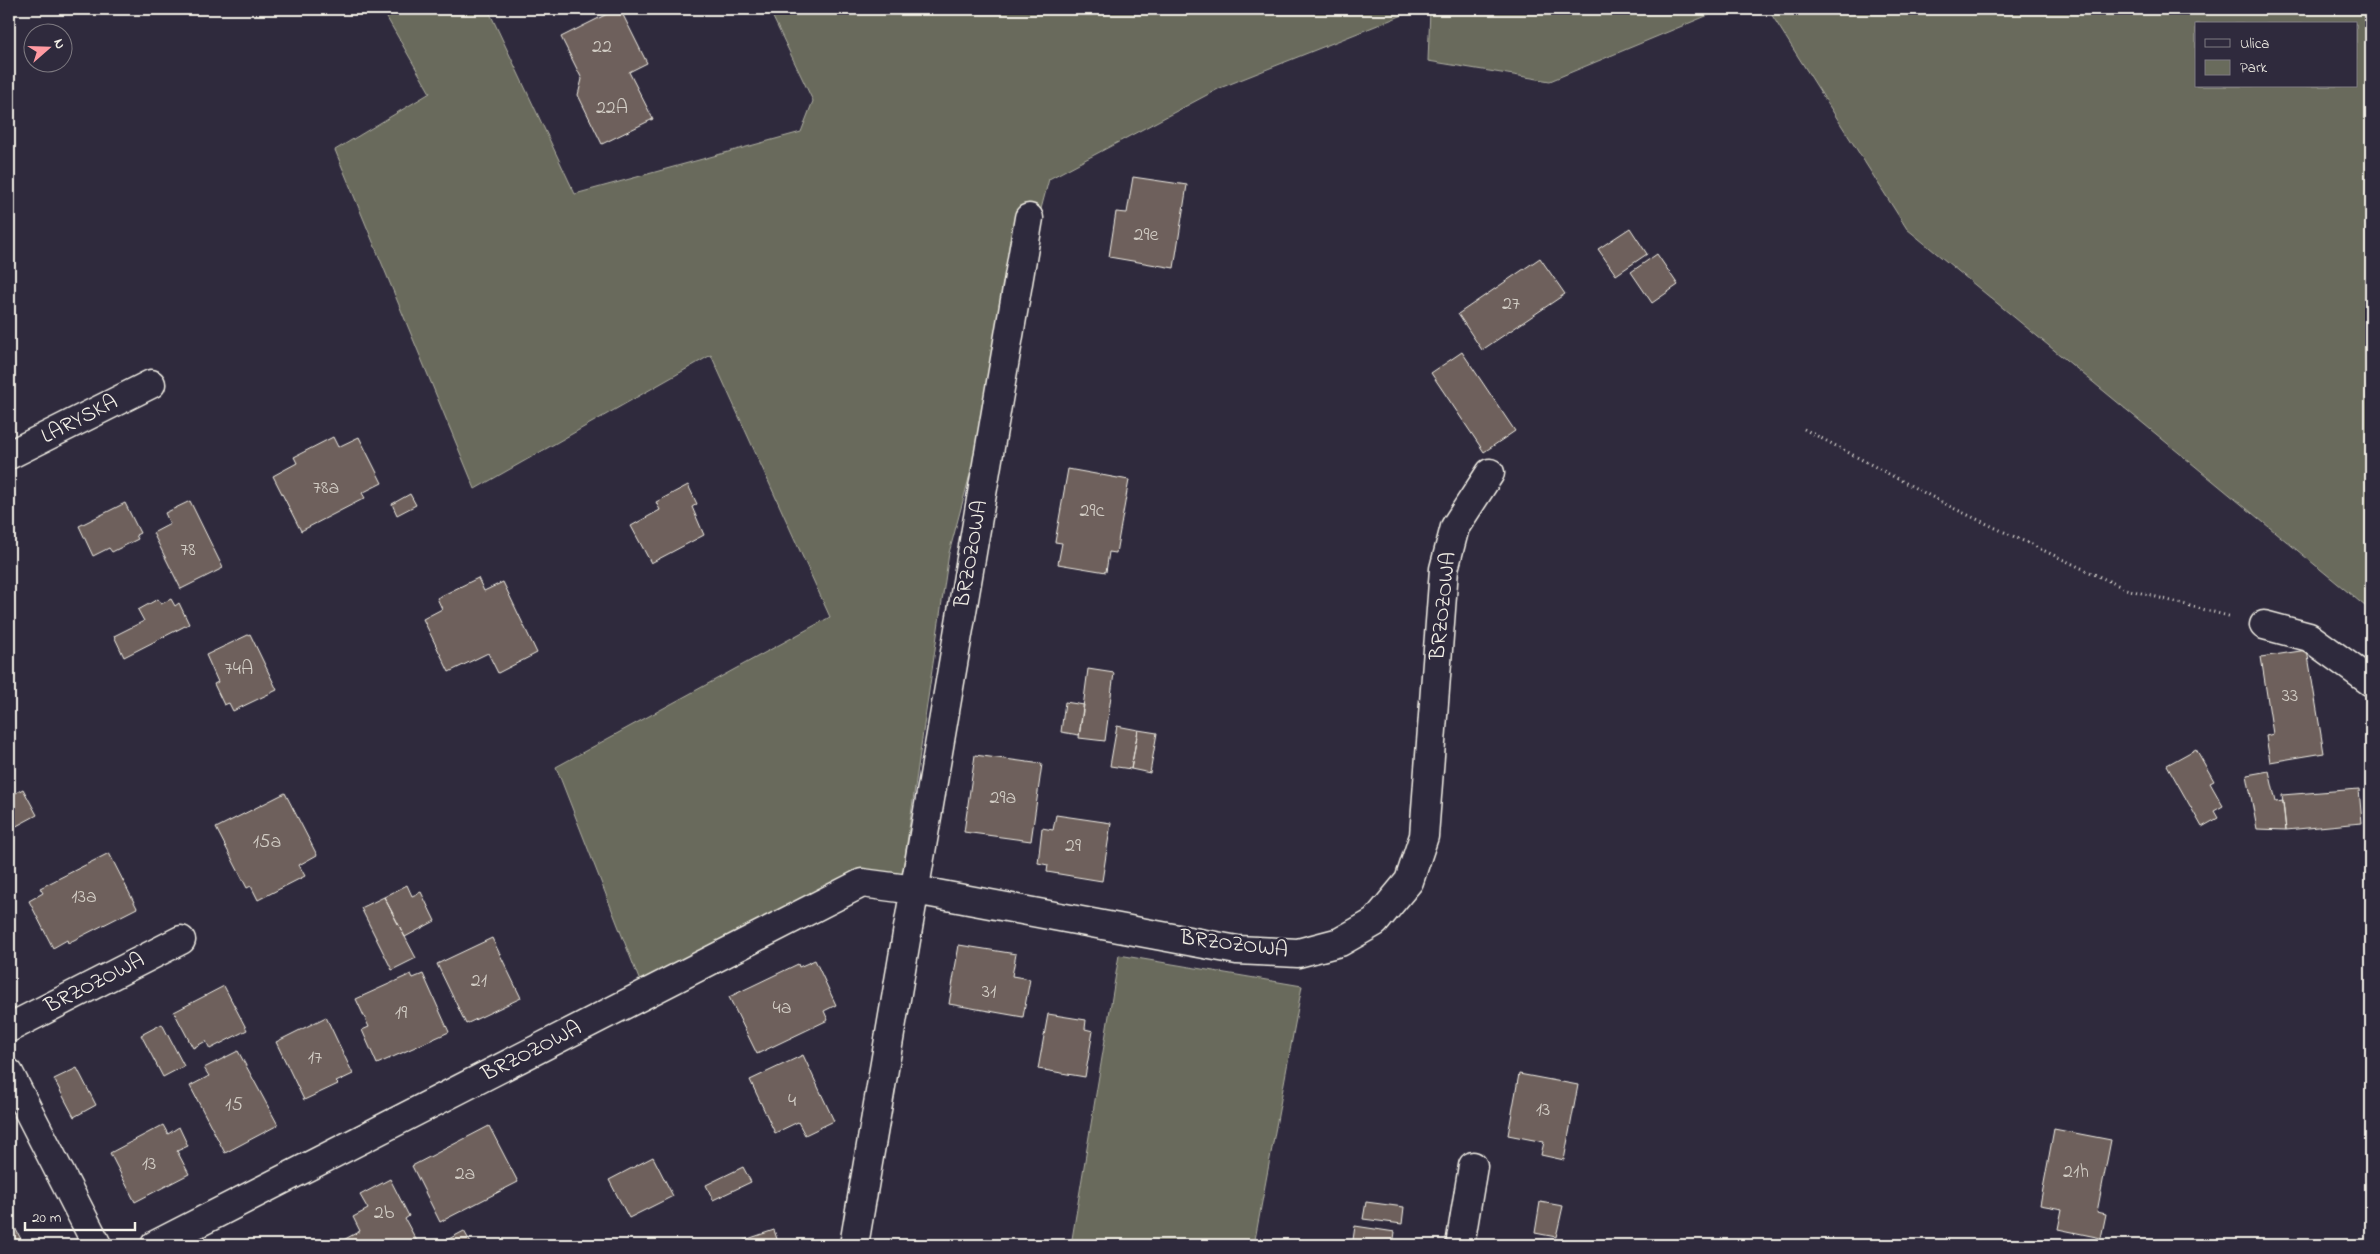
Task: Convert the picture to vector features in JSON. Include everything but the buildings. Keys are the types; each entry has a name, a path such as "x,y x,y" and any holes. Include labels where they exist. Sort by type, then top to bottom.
{"street":[{"name":"BRZOZOWA","path":"854,1245 1029,218"},
{"name":"LARYSKA","path":"9,455 151,384"},
{"name":"BRZOZOWA","path":"155,1245 862,883 915,890 1237,950 1298,953 1340,942 1375,922 1409,881 1424,836 1444,569 1455,527 1490,473"},
{"path":"2264,625 2309,637 2371,682"},
{"name":"BRZOZOWA","path":"9,1028 180,940"},
{"path":"9,1073 97,1245"},
{"path":"1460,1245 1473,1166"}],"path":[{"path":"1804,429 1953,508 2126,588 2264,625"}],"green space":[{"path":"382,9 488,9 575,194 801,132 813,101 769,9 1418,9 1220,88 1049,179 949,553 902,877 646,997 556,767 830,617 711,355 475,489 335,150 430,93"},
{"path":"1430,9 1723,9 1550,81 1428,61"},
{"path":"1768,9 2371,9 2371,611 1907,229"},
{"path":"1119,955 1302,986 1254,1245 1071,1245"}]}
